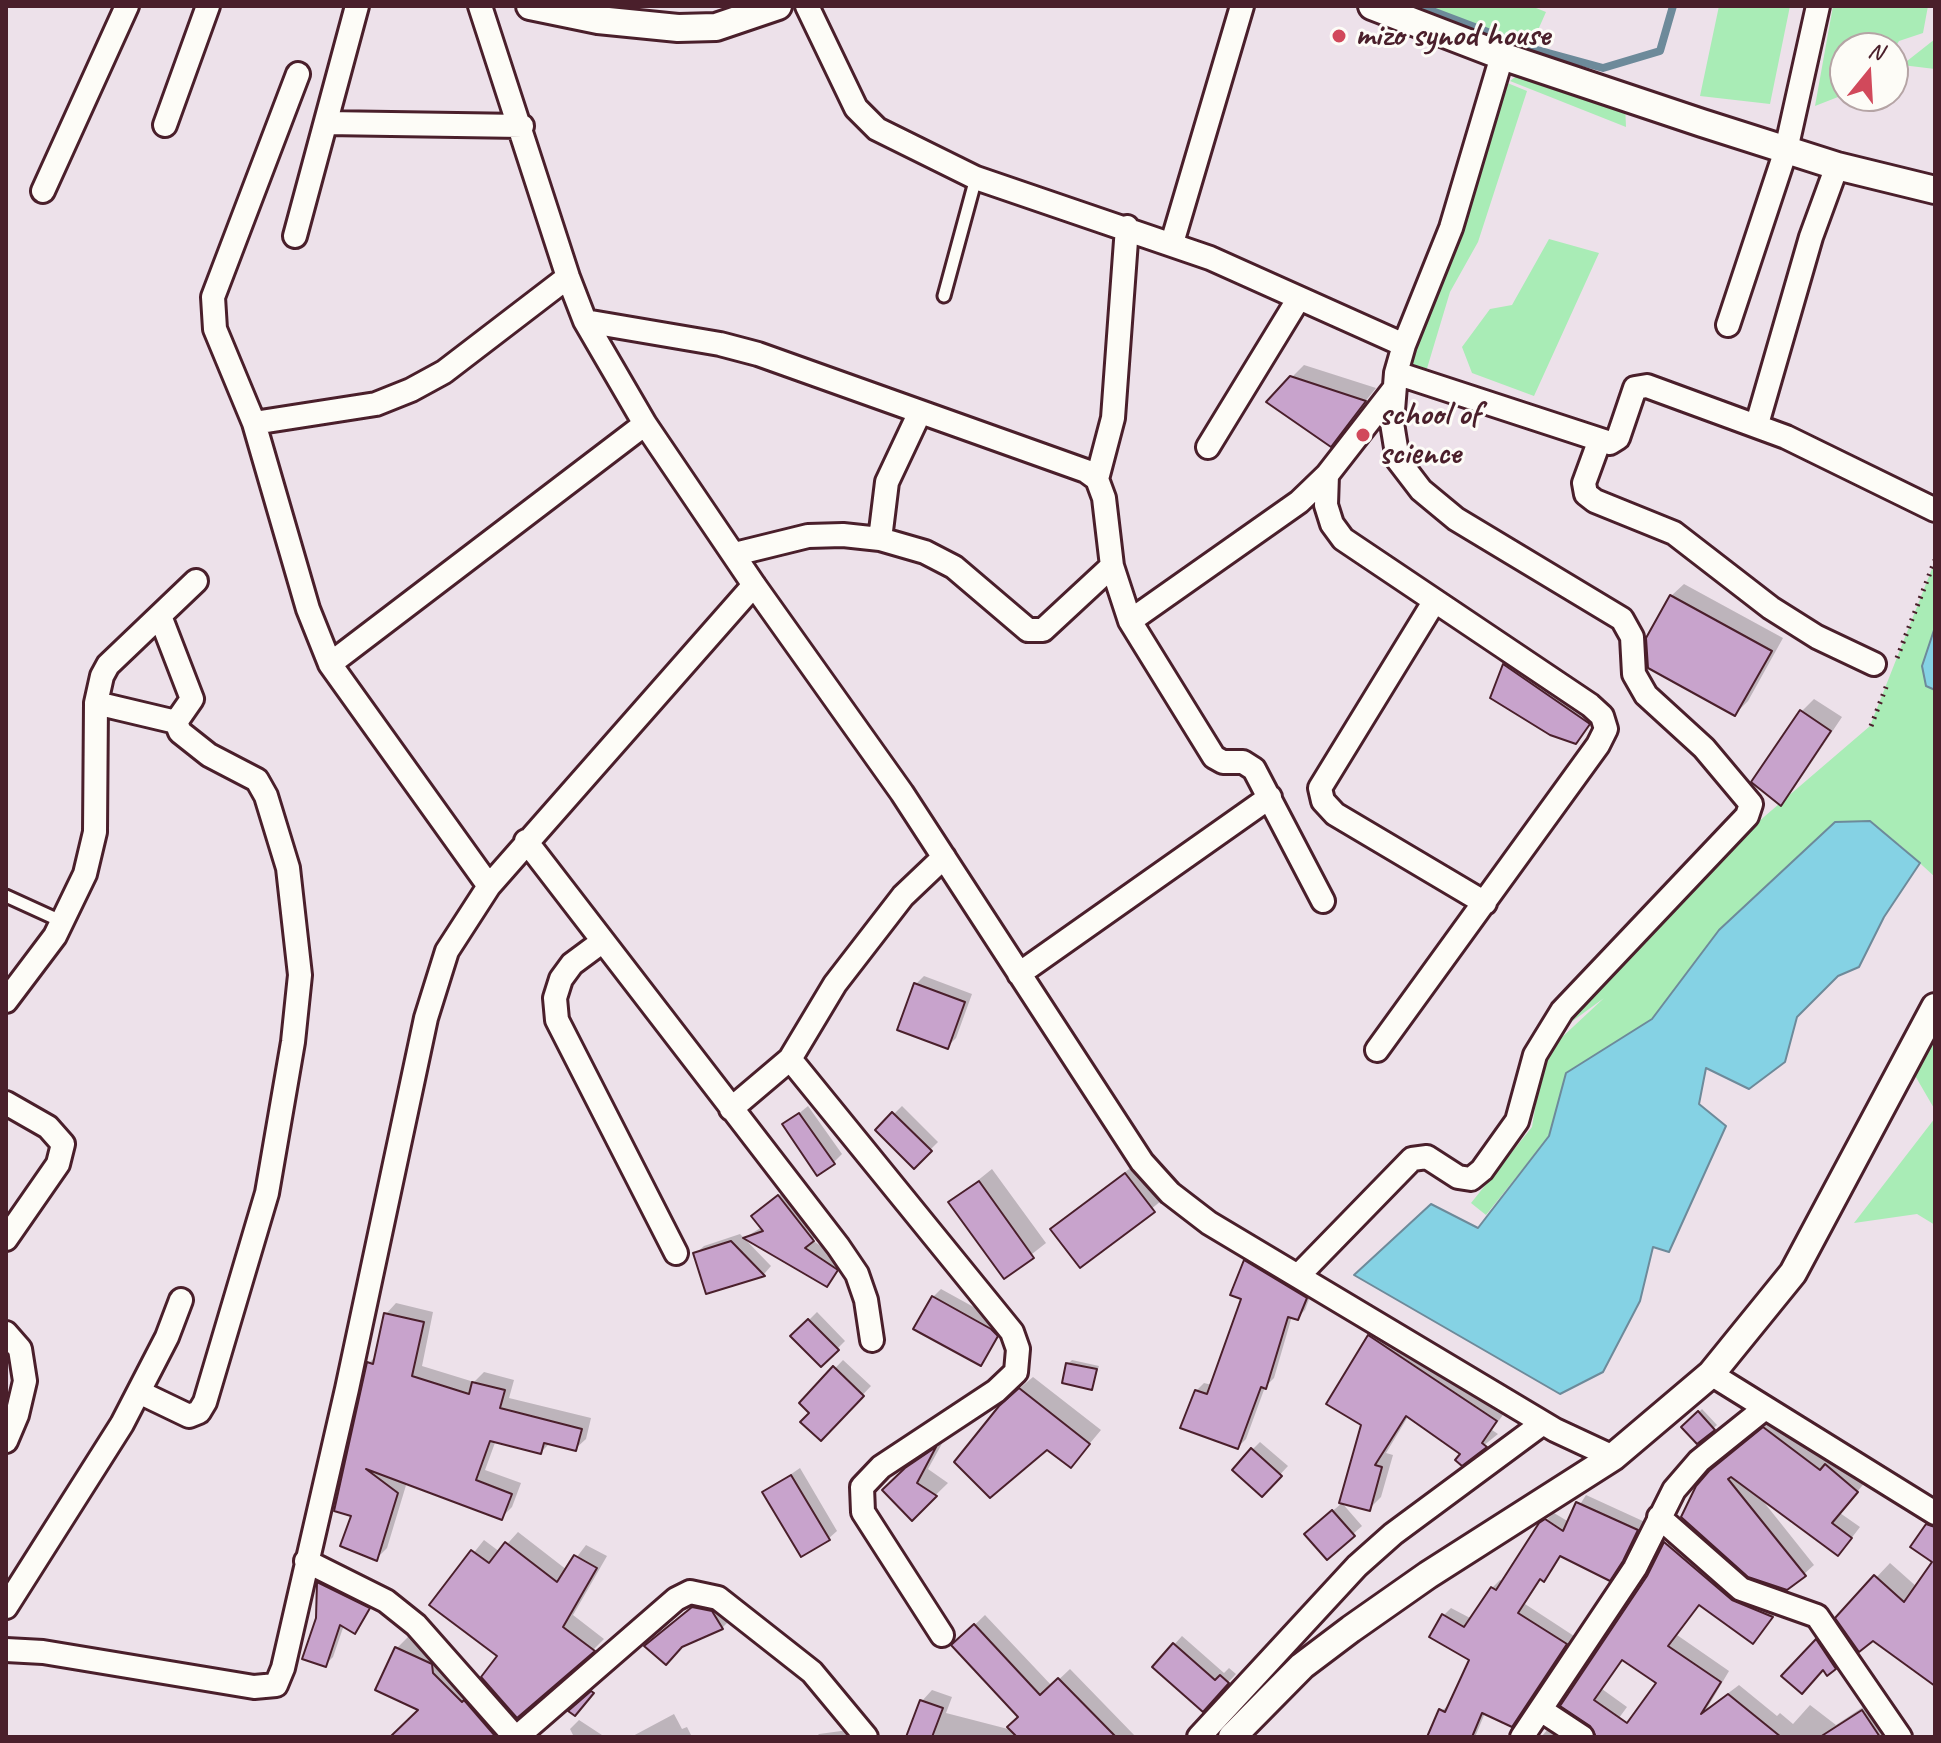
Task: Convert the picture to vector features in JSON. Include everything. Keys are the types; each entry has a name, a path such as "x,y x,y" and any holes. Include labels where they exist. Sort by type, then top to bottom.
{"street":[{"path":"43,191 127,6"},
{"path":"165,125 208,6"},
{"path":"295,236 357,6"},
{"path":"480,6 585,321 645,424 944,857 1142,1162 1170,1193 1209,1223 1543,1423 1613,1457"},
{"path":"530,6 598,20 678,28 716,27 778,6"},
{"path":"807,6 856,108 877,129 976,178 1172,243 1404,345"},
{"path":"1172,243 1242,6"},
{"path":"1372,6 1502,56 1786,150 1935,190"},
{"path":"1728,325 1786,150 1818,6"},
{"path":"1298,1276 1412,1159 1427,1157 1458,1177 1471,1179 1482,1170 1517,1121 1535,1055 1562,1011 1747,816 1751,804 1745,793 1704,748 1646,695 1634,674 1632,637 1622,619 1456,519 1408,475 1398,460 1392,423 1395,381 1404,345 1451,228 1502,56"},
{"path":"298,74 213,297 215,329 254,423 308,609 330,664 489,886"},
{"path":"326,123 522,126"},
{"path":"1757,424 1811,237 1837,166"},
{"path":"1097,479 1113,418 1127,227"},
{"path":"254,423 376,404 411,390 444,372 568,277"},
{"path":"1208,447 1299,298"},
{"path":"585,321 720,344 1086,471 1097,479 1104,498 1112,566 1130,621 1214,757 1223,762 1243,762 1254,769 1323,901"},
{"path":"1395,381 1610,443 1618,438 1635,388 1647,386 1757,424 1935,510"},
{"path":"1130,621 1251,538 1327,475 1395,381"},
{"path":"880,539 887,482 920,412"},
{"path":"330,664 645,424"},
{"path":"1599,442 1584,483 1586,494 1595,501 1674,533 1771,608 1817,637 1874,664"},
{"path":"1327,475 1326,505 1332,524 1343,539 1590,705 1602,716 1606,729 1598,745 1377,1050"},
{"path":"735,554 808,536 843,535 880,539 925,552 954,567 1028,630 1043,630 1112,566"},
{"path":"6,1001 63,922 85,874 95,832 96,703 98,688 108,665 196,581"},
{"path":"6,1650 43,1652 254,1687 276,1685 283,1668 426,1018 447,951 489,886 526,841 754,585"},
{"path":"1434,602 1320,788 1323,801 1335,814 1485,903"},
{"path":"160,616 192,699 176,722"},
{"path":"96,703 176,722"},
{"path":"139,1392 189,1416 199,1412 205,1402 267,1193 293,1042 300,975 288,868 266,796 257,780 209,755 180,732 176,722"},
{"path":"1019,974 1270,797"},
{"path":"526,841 857,1274 866,1300 872,1340"},
{"path":"731,1109 790,1059 835,984 903,896 944,857"},
{"path":"603,941 572,964 561,979 555,998 557,1020 676,1253"},
{"path":"1232,1737 1302,1666 1428,1575 1613,1457 1711,1374 1793,1273 1935,1007"},
{"path":"790,1059 1012,1332 1018,1349 1016,1372 996,1391 881,1467 862,1487 863,1512 942,1635"},
{"path":"6,1103 48,1127 63,1144 58,1164 6,1239"},
{"path":"6,1607 139,1392 181,1300"},
{"path":"6,1333 20,1349 25,1381 17,1415 6,1441"},
{"path":"1711,1374 1935,1513"},
{"path":"1522,1737 1635,1568 1674,1490 1699,1461 1765,1408"},
{"path":"1199,1737 1369,1555 1543,1423"},
{"path":"1659,1517 1741,1589 1817,1616 1900,1737"},
{"path":"306,1561 386,1601 416,1625 516,1737 676,1599 690,1592 718,1598 812,1672 866,1737"},
{"path":"1541,1710 1582,1737"}],"lane":[{"path":"944,296 976,178"},
{"path":"6,896 63,922"}],"path":[{"path":"1871,726 1935,560"}],"green space":[{"path":"1419,6 1531,6 1546,12 1530,48"},
{"path":"1719,6 1790,6 1770,104 1700,96"},
{"path":"1833,6 1928,6 1923,33 1909,38 1909,32 1829,32 1829,101 1815,106"},
{"path":"1935,39 1935,69 1909,66 1909,59"},
{"path":"1528,67 1625,104 1626,127 1510,81"},
{"path":"1505,82 1527,91 1478,242 1450,292 1422,385 1406,379"},
{"path":"1549,239 1599,253 1534,396 1472,373 1462,347 1490,309 1512,305"},
{"path":"1935,561 1935,627 1922,666 1926,686 1935,690 1935,877 1899,844 1719,930 1652,1019 1566,1073 1549,1136 1486,1215 1471,1203 1532,1127 1544,1054 1604,998 1559,1031 1621,965 1665,909 1765,816 1870,726"},
{"path":"1935,1031 1935,1110 1906,1060"},
{"path":"1935,1118 1935,1225 1917,1214 1854,1223"}],"water":[{"path":"1935,627 1935,690 1926,686 1922,666"},
{"path":"1870,821 1920,863 1884,917 1859,967 1838,976 1797,1017 1785,1062 1749,1089 1706,1068 1699,1104 1726,1126 1669,1252 1653,1247 1640,1301 1603,1372 1560,1394 1354,1275 1431,1204 1478,1228 1549,1136 1566,1073 1652,1019 1719,930 1835,822"}],"building":[{"path":"1290,376 1366,401 1331,447 1266,402"},
{"path":"1670,595 1772,651 1735,716 1648,668 1646,638"},
{"path":"1503,664 1590,724 1576,744 1550,735 1490,698"},
{"path":"1800,710 1831,731 1781,806 1751,782"},
{"path":"914,983 965,1002 948,1049 897,1030"},
{"path":"892,1112 932,1151 914,1169 875,1130"},
{"path":"799,1113 835,1164 817,1176 782,1124"},
{"path":"1125,1173 1155,1212 1080,1268 1050,1229"},
{"path":"979,1181 1034,1258 1004,1279 948,1202"},
{"path":"778,1195 814,1241 805,1248 838,1270 827,1287 743,1238 763,1231 751,1216"},
{"path":"731,1241 765,1276 706,1294 693,1253"},
{"path":"1244,1260 1307,1298 1298,1320 1288,1317 1266,1389 1261,1387 1238,1449 1180,1428 1195,1390 1207,1394 1241,1299 1230,1295"},
{"path":"932,1296 998,1336 981,1366 913,1329"},
{"path":"384,1313 424,1322 412,1376 469,1394 472,1382 505,1390 500,1408 582,1429 576,1451 544,1443 541,1454 490,1441 476,1480 512,1494 502,1520 366,1469 398,1493 377,1561 340,1546 351,1516 334,1511 367,1362 373,1364"},
{"path":"808,1319 839,1350 821,1367 790,1336"},
{"path":"1368,1335 1497,1421 1482,1443 1487,1447 1462,1466 1455,1460 1460,1454 1406,1416 1375,1465 1382,1467 1370,1511 1339,1503 1361,1425 1326,1404"},
{"path":"1066,1363 1097,1369 1092,1390 1062,1383"},
{"path":"833,1366 864,1396 821,1441 800,1422 809,1413 799,1403"},
{"path":"1019,1388 1090,1444 1071,1468 1047,1450 990,1498 954,1462 999,1406"},
{"path":"1698,1411 1715,1430 1697,1444 1681,1427"},
{"path":"1763,1427 1820,1470 1825,1464 1858,1492 1832,1523 1852,1538 1838,1556 1731,1477 1728,1479 1806,1576 1787,1590 1748,1577 1681,1517 1696,1486 1709,1471"},
{"path":"936,1447 917,1483 937,1496 912,1521 882,1490 905,1468"},
{"path":"1251,1448 1282,1476 1262,1497 1232,1470"},
{"path":"791,1475 830,1540 801,1557 762,1492"},
{"path":"1576,1502 1638,1530 1623,1561 1610,1581 1560,1556 1544,1582 1540,1579 1518,1613 1567,1644 1512,1727 1482,1713 1472,1737 1427,1737 1439,1709 1445,1712 1469,1660 1429,1637 1442,1614 1464,1627 1491,1587 1496,1590 1539,1523 1545,1519 1563,1531"},
{"path":"1332,1510 1355,1536 1327,1560 1304,1534"},
{"path":"1926,1524 1935,1527 1935,1686 1873,1641 1859,1652 1835,1618 1874,1575 1904,1602 1932,1562 1910,1547"},
{"path":"505,1542 557,1582 574,1555 597,1568 563,1627 595,1651 517,1718 481,1677 497,1656 429,1605 471,1550 489,1563"},
{"path":"1664,1542 1732,1600 1773,1617 1753,1644 1699,1605 1668,1646 1721,1682 1701,1714 1728,1694 1781,1737 1596,1737 1590,1726 1560,1706 1647,1576","holes":["1622,1660 1656,1683 1627,1723 1594,1700"]},
{"path":"317,1582 370,1608 355,1634 340,1625 326,1667 302,1659 316,1618"},
{"path":"692,1607 712,1611 723,1629 682,1647 666,1665 644,1646"},
{"path":"974,1624 1040,1695 1058,1678 1116,1737 1017,1737 1007,1727 1018,1717 951,1645"},
{"path":"1816,1639 1836,1669 1827,1676 1823,1670 1802,1694 1781,1676"},
{"path":"1173,1643 1215,1680 1220,1675 1229,1683 1203,1712 1152,1667"},
{"path":"395,1647 432,1664 433,1673 462,1702 464,1700 496,1737 390,1737 418,1710 375,1690"},
{"path":"591,1691 594,1693 575,1716 568,1711"},
{"path":"920,1700 943,1708 932,1737 906,1737"},
{"path":"1862,1710 1880,1737 1820,1737"}],"waterway":[{"path":"1419,6 1530,48 1603,68 1660,51 1673,6"}],"place":[{"name":"mizo synod house","path":"1339,36"},
{"name":"school of science","path":"1363,435"}]}
